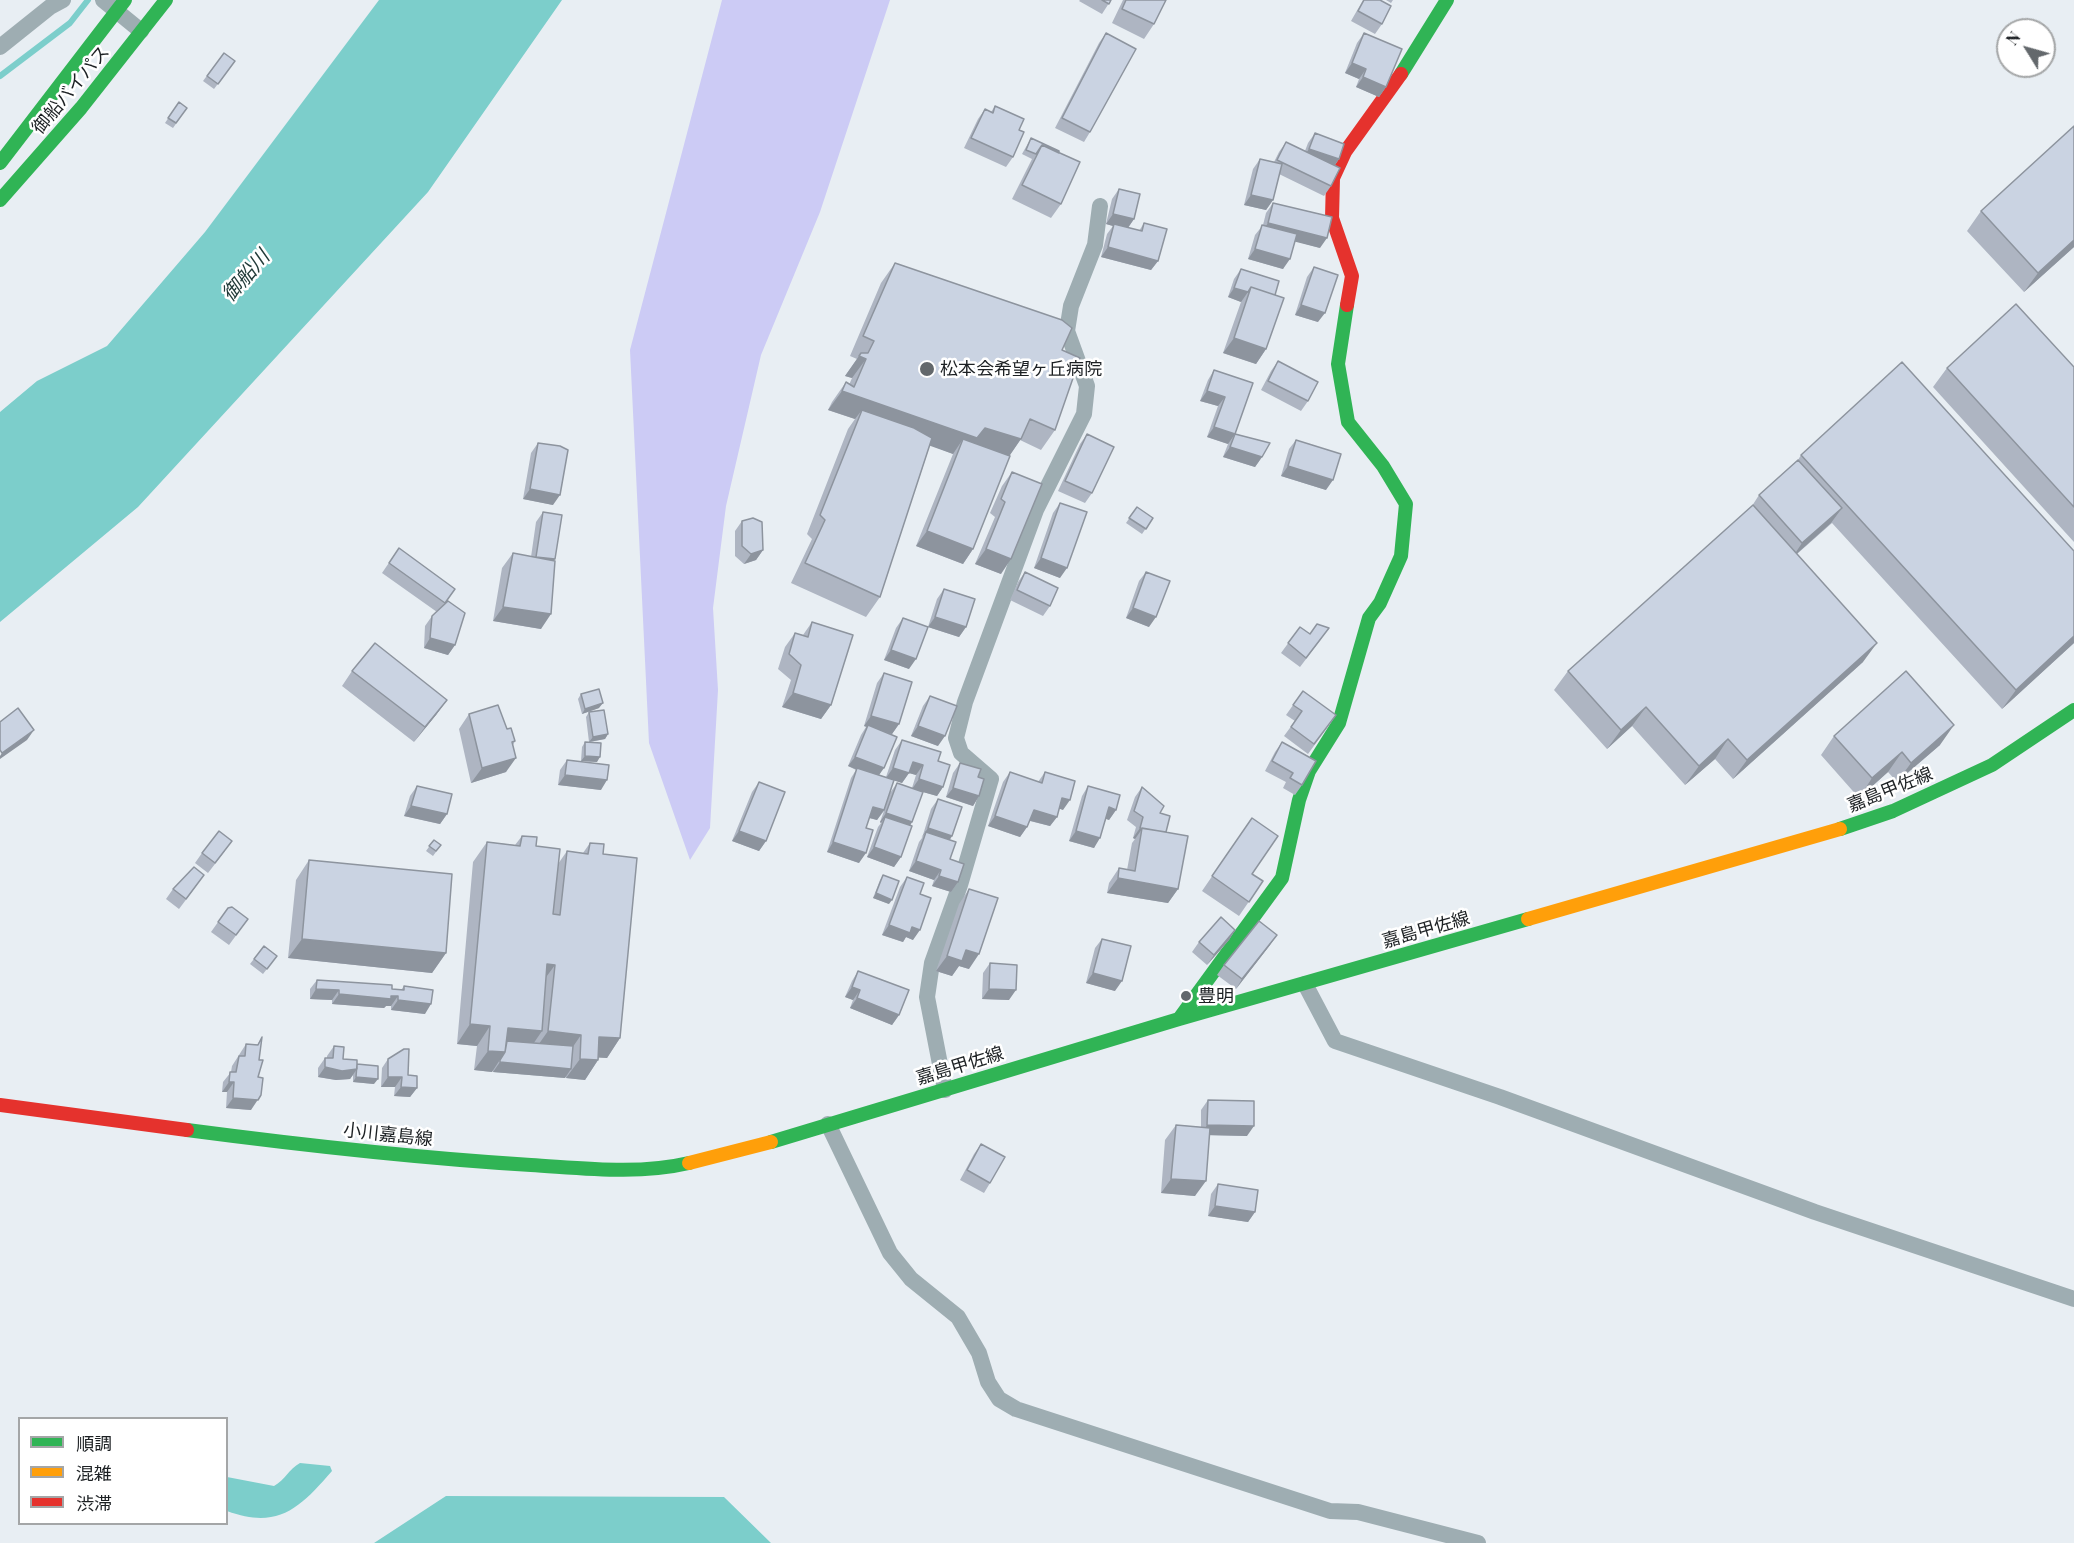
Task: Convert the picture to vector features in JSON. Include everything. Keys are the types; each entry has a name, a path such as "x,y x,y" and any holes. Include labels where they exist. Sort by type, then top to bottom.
{"main road":[{"name":"御船バイパス","path":"0,200 81,108 166,0"},
{"path":"1179,1019 1282,878 1299,800 1309,771 1339,723 1369,618 1380,603 1401,556 1406,504 1383,466 1348,422 1338,364 1352,276 1332,218 1333,178 1345,152 1386,98 1447,0"},
{"name":"御船バイパス","path":"0,163 121,5"},
{"name":"嘉島甲佐線","path":"771,1142 1179,1019 1814,837 1893,811 1992,765 2074,710"},
{"name":"小川嘉島線","path":"0,1105 240,1137 452,1160 602,1169 667,1168 771,1142"}],"street":[{"path":"0,47 50,7 63,0"},
{"path":"103,0 121,5 141,31"},
{"path":"945,1090 927,997 932,963 960,885 991,779 961,753 956,738 965,702 1036,510 1084,414 1087,386 1067,331 1071,306 1095,245 1100,206"},
{"path":"1305,984 1335,1041 1500,1097 1815,1212 2074,1299"},
{"path":"828,1124 890,1253 911,1280 958,1317 979,1353 988,1382 999,1399 1016,1409 1330,1511 1358,1512 1478,1543"}],"shaded area":[{"path":"722,0 890,0 820,212 761,355 726,506 713,608 718,690 710,828 690,860 649,743 630,350"}],"water":[{"name":"御船川","path":"379,0 562,0 428,192 138,507 0,622 0,412 37,381 107,346 205,232"},
{"path":"300,1463 330,1466 332,1471 309,1496 287,1512 260,1518 228,1511 228,1477 274,1486"},
{"path":"446,1496 724,1497 771,1543 374,1543"}],"building":[{"path":"1126,0 1166,0 1154,24 1122,9"},
{"path":"1364,0 1380,0 1391,6 1382,24 1358,11"},
{"path":"1106,33 1136,49 1090,132 1062,118"},
{"path":"1364,33 1402,49 1386,87 1363,77 1366,69 1352,63"},
{"path":"224,53 235,61 218,84 207,76"},
{"path":"179,102 187,108 176,123 168,118"},
{"path":"995,106 1024,119 1019,130 1024,132 1013,157 971,138 985,109 993,113"},
{"path":"2074,126 2074,240 2038,273 1981,211"},
{"path":"1315,133 1344,144 1339,159 1309,149"},
{"path":"1031,138 1059,153 1042,145 1036,154 1026,150"},
{"path":"1286,142 1340,168 1331,186 1277,160"},
{"path":"1042,145 1080,162 1061,204 1022,185"},
{"path":"1260,159 1282,164 1273,200 1251,195"},
{"path":"1119,189 1140,194 1134,219 1113,214"},
{"path":"1273,203 1332,217 1327,238 1268,223"},
{"path":"1144,223 1167,229 1158,261 1108,247 1114,224 1142,231"},
{"path":"1262,225 1297,234 1290,259 1255,249"},
{"path":"895,263 1062,320 1072,328 1062,350 1080,358 1055,430 1030,419 1021,439 985,428 977,438 842,391 846,382 854,387 866,359 859,356 861,353 868,353 874,341 863,336"},
{"path":"1314,267 1338,275 1325,313 1301,305"},
{"path":"1241,269 1279,281 1275,295 1251,287 1248,292 1234,288"},
{"path":"1251,287 1284,298 1266,349 1234,338"},
{"path":"2016,304 2074,367 2074,507 1947,368"},
{"path":"1278,361 1318,382 1308,401 1268,381"},
{"path":"1902,362 2074,551 2074,636 2016,690 1801,455"},
{"path":"1214,370 1253,383 1235,434 1214,427 1225,397 1207,391"},
{"path":"862,410 914,428 932,438 880,597 805,563 825,520 820,515"},
{"path":"1087,434 1114,447 1092,493 1065,481"},
{"path":"1235,434 1270,443 1262,457 1230,447"},
{"path":"963,439 1010,456 973,549 927,531"},
{"path":"1296,440 1341,454 1333,480 1288,466"},
{"path":"538,443 560,446 568,450 560,495 530,489"},
{"path":"1798,460 1842,508 1802,543 1759,495"},
{"path":"1012,472 1042,484 1011,559 986,549 1005,502 1001,499"},
{"path":"1060,503 1087,512 1067,568 1041,558"},
{"path":"1753,505 1877,643 1747,760 1728,739 1699,766 1646,707 1621,730 1568,671"},
{"path":"1137,507 1153,518 1146,529 1129,518"},
{"path":"543,512 562,515 555,559 536,557"},
{"path":"753,518 762,522 763,550 751,554 742,546 742,521"},
{"path":"399,548 455,589 445,603 389,563"},
{"path":"513,553 555,561 551,614 503,607"},
{"path":"1025,572 1058,588 1050,606 1017,590"},
{"path":"1146,572 1170,581 1156,617 1133,608"},
{"path":"944,589 975,599 966,627 935,617"},
{"path":"448,601 465,613 455,645 430,638 432,616"},
{"path":"903,618 928,627 916,659 891,650"},
{"path":"812,622 853,635 831,705 793,693 801,665 789,654 795,633 808,637"},
{"path":"1317,624 1329,628 1306,658 1288,643 1300,627 1310,634"},
{"path":"375,643 447,700 425,727 352,671"},
{"path":"1906,671 1954,725 1911,763 1902,752 1872,778 1834,736"},
{"path":"884,673 912,682 899,724 871,716"},
{"path":"599,689 603,703 585,709 581,694"},
{"path":"1303,691 1336,715 1314,744 1291,727 1302,711 1293,705"},
{"path":"930,696 957,706 945,736 918,726"},
{"path":"498,705 507,729 511,728 515,741 512,742 516,758 482,768 469,714"},
{"path":"18,708 34,730 2,753 0,750 0,722"},
{"path":"604,710 608,734 593,737 589,712"},
{"path":"868,725 897,737 884,768 855,757"},
{"path":"902,740 941,752 938,761 950,765 943,787 919,779 923,765 913,762 909,773 893,768"},
{"path":"585,742 601,743 600,757 585,756"},
{"path":"1282,742 1316,761 1302,785 1290,778 1293,773 1272,761"},
{"path":"567,760 609,765 607,780 565,775"},
{"path":"960,763 981,769 978,777 984,779 979,796 953,788"},
{"path":"857,768 894,780 884,810 873,807 866,828 873,830 866,853 833,842"},
{"path":"1010,772 1042,783 1045,772 1075,781 1070,800 1062,798 1057,817 1034,810 1027,827 995,816"},
{"path":"759,782 785,792 766,841 739,831"},
{"path":"897,783 923,792 912,822 886,813"},
{"path":"417,786 452,794 447,814 411,806"},
{"path":"1088,786 1120,795 1116,810 1109,807 1100,838 1076,831"},
{"path":"1142,787 1164,806 1160,813 1170,816 1166,832 1140,828 1143,817 1134,811"},
{"path":"938,799 962,807 952,836 928,828"},
{"path":"885,817 912,826 901,857 874,847"},
{"path":"1252,818 1278,836 1252,874 1263,881 1249,902 1212,876"},
{"path":"1142,828 1188,836 1178,889 1118,878 1119,868 1135,871"},
{"path":"219,831 232,841 215,863 202,853"},
{"path":"926,832 956,842 950,859 964,864 958,882 939,876 941,870 916,861"},
{"path":"522,836 537,837 536,846 560,849 553,914 560,915 567,851 588,854 590,843 604,844 603,854 637,858 620,1038 599,1037 598,1060 580,1059 581,1035 548,1031 555,965 547,964 542,1031 508,1028 505,1052 488,1051 490,1026 470,1024 487,842 520,846"},
{"path":"434,840 441,845 436,851 429,846"},
{"path":"309,860 452,874 446,953 302,939"},
{"path":"194,867 204,875 186,899 173,889"},
{"path":"883,875 899,881 892,900 876,893"},
{"path":"907,877 924,883 920,894 931,898 920,930 912,927 910,933 889,925"},
{"path":"969,889 998,898 979,954 966,950 962,961 947,956"},
{"path":"232,907 248,919 236,935 218,922 228,908"},
{"path":"1221,917 1235,930 1214,955 1199,942"},
{"path":"1259,921 1277,935 1242,979 1224,965"},
{"path":"1102,939 1131,946 1122,981 1093,973"},
{"path":"264,946 277,956 267,969 254,959"},
{"path":"990,963 1017,965 1016,990 989,989"},
{"path":"858,971 909,990 899,1015 857,998 860,990 852,987"},
{"path":"317,980 392,985 392,989 404,990 404,986 433,990 431,1004 398,1000 398,996 391,996 391,999 339,994 339,990 316,989"},
{"path":"262,1037 259,1060 263,1060 258,1077 263,1078 261,1095 258,1100 233,1098 234,1082 229,1082 230,1072 236,1072 239,1056 245,1056 246,1044 258,1045"},
{"path":"507,1041 573,1046 571,1069 500,1062"},
{"path":"334,1046 344,1047 343,1059 357,1060 357,1069 342,1071 325,1067 325,1058 333,1058"},
{"path":"404,1049 409,1049 408,1075 417,1076 417,1088 401,1087 402,1077 388,1077 388,1059"},
{"path":"357,1064 378,1066 378,1079 356,1077"},
{"path":"1208,1100 1254,1101 1254,1126 1207,1125"},
{"path":"1176,1125 1210,1128 1206,1181 1171,1179"},
{"path":"981,1144 1005,1157 990,1183 967,1170"},
{"path":"1218,1184 1258,1190 1255,1212 1215,1206"}],"waterway":[{"path":"0,76 70,23 88,0"}],"traffic: fast":[{"path":"0,163 125,0"},
{"path":"0,200 81,108 166,0"},
{"path":"1401,74 1447,0"},
{"path":"1179,1019 1282,878 1299,800 1309,771 1339,723 1369,618 1380,603 1401,556 1406,504 1383,466 1348,422 1338,364 1347,305"},
{"path":"1840,829 1893,811 1992,765 2074,710"},
{"path":"771,1142 1179,1019 1528,919"},
{"path":"187,1130 402,1155 570,1168 630,1170 689,1163"}],"traffic: slow":[{"path":"1528,919 1840,829"},
{"path":"689,1163 771,1142"}],"traffic: jam":[{"path":"1347,305 1352,276 1332,218 1333,178 1345,152 1401,74"},
{"path":"0,1105 187,1130"}],"place":[{"name":"松本会希望ヶ丘病院","path":"927,369"},
{"name":"豊明","path":"1186,996"}]}
